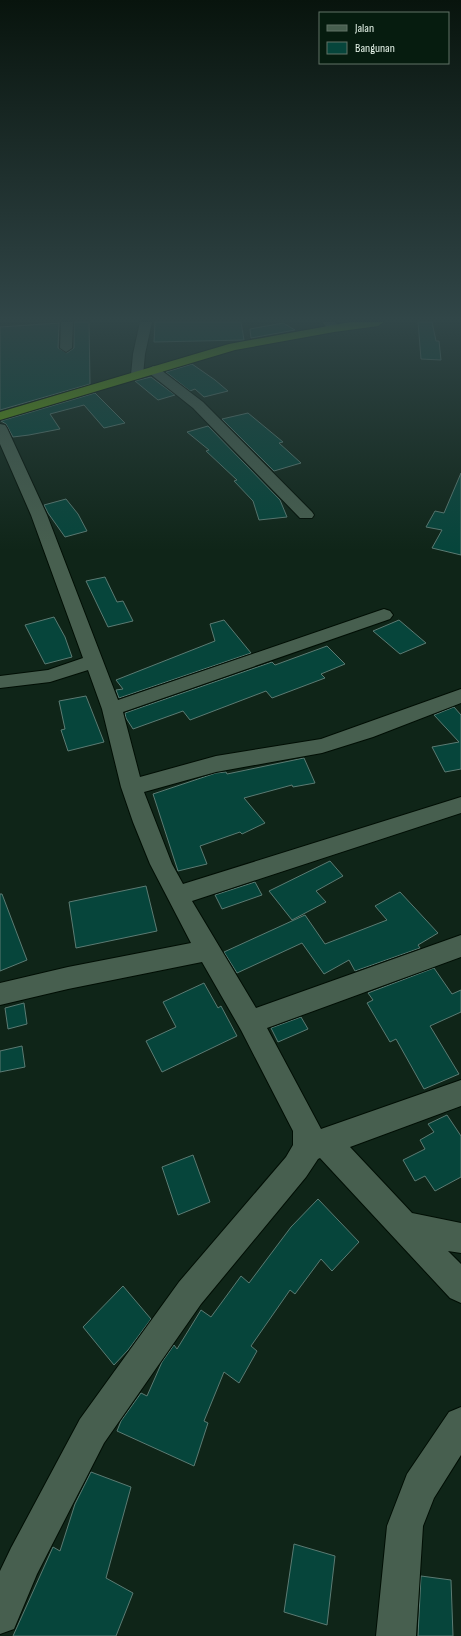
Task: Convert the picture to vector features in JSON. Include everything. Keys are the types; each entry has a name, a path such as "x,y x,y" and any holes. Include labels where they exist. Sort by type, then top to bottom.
{"highway":[{"path":"1,418 63,398"}],"street":[{"path":"189,398 198,405 306,515"},
{"path":"1,418 112,708 132,786 144,822 177,896 250,1022 316,1145 403,1226 461,1287"},
{"path":"112,708 384,614"},
{"path":"0,682 50,676 94,661"},
{"path":"132,786 216,764 322,746 366,732 461,696"},
{"path":"177,896 461,805"},
{"path":"250,1022 461,946"},
{"path":"0,994 68,978 209,950"},
{"path":"0,1615 24,1561 92,1431 190,1293 296,1167 316,1145 461,1093"},
{"path":"403,1226 461,1238"},
{"path":"396,1636 405,1526 420,1487 461,1424"}],"building":[{"path":"0,398 40,398 0,410"},
{"path":"77,398 100,398 125,423 104,428 84,405 50,414 60,429 29,435 13,437 6,424 1,421"},
{"path":"248,413 283,442 279,443 301,463 274,471 222,419"},
{"path":"208,426 280,500 287,517 259,520 253,501 234,481 237,480 206,451 209,450 187,432"},
{"path":"461,473 461,555 432,548 442,530 426,527 435,511 444,513"},
{"path":"66,499 78,514 87,531 65,537 44,505"},
{"path":"105,577 117,602 123,601 133,621 108,627 86,581"},
{"path":"54,617 65,637 72,657 45,664 25,625"},
{"path":"224,620 251,653 119,698 116,690 123,689 116,680 215,641 210,624"},
{"path":"399,620 426,643 400,654 373,631"},
{"path":"327,646 345,664 321,674 325,678 272,698 266,691 190,720 183,711 133,729 126,718 125,713 272,662 275,665"},
{"path":"86,696 104,742 68,751 61,730 65,729 59,701"},
{"path":"454,707 461,715 461,769 445,772 432,747 459,742 434,715"},
{"path":"304,758 315,783 293,787 292,785 244,798 265,823 242,834 240,832 200,846 207,864 178,871 153,794 216,773 226,772 227,774"},
{"path":"330,861 343,876 316,891 326,902 292,920 269,891"},
{"path":"255,882 262,895 222,909 215,895"},
{"path":"146,886 157,931 76,948 69,902"},
{"path":"400,892 438,933 418,945 420,948 355,971 349,960 324,974 302,943 237,973 224,952 305,915 325,944 387,920 375,906"},
{"path":"0,894 2,894 27,960 0,971"},
{"path":"434,968 452,994 461,990 461,1012 430,1026 459,1074 424,1089 396,1039 390,1042 367,1003 373,1000 368,993"},
{"path":"204,983 218,1008 221,1006 237,1036 162,1072 146,1041 176,1027 163,1002"},
{"path":"24,1003 27,1024 8,1029 5,1008"},
{"path":"301,1017 308,1029 278,1042 271,1028"},
{"path":"22,1046 25,1067 0,1072 0,1051"},
{"path":"447,1115 461,1136 461,1177 435,1191 425,1176 415,1181 403,1160 425,1149 420,1140 434,1132 428,1124"},
{"path":"193,1155 210,1202 178,1215 162,1167"},
{"path":"318,1199 359,1242 332,1271 321,1259 295,1294 290,1290 251,1346 257,1351 239,1383 224,1372 204,1421 208,1423 194,1466 117,1431 121,1421 141,1393 147,1396 162,1362 174,1345 177,1349 201,1310 211,1317 241,1276 249,1283 291,1227"},
{"path":"123,1286 151,1319 128,1350 114,1365 83,1327"},
{"path":"91,1472 131,1487 106,1578 133,1593 116,1636 13,1636 53,1547 60,1551 75,1504"},
{"path":"294,1544 335,1556 327,1625 284,1612"},
{"path":"421,1576 451,1580 453,1636 418,1636"}]}
